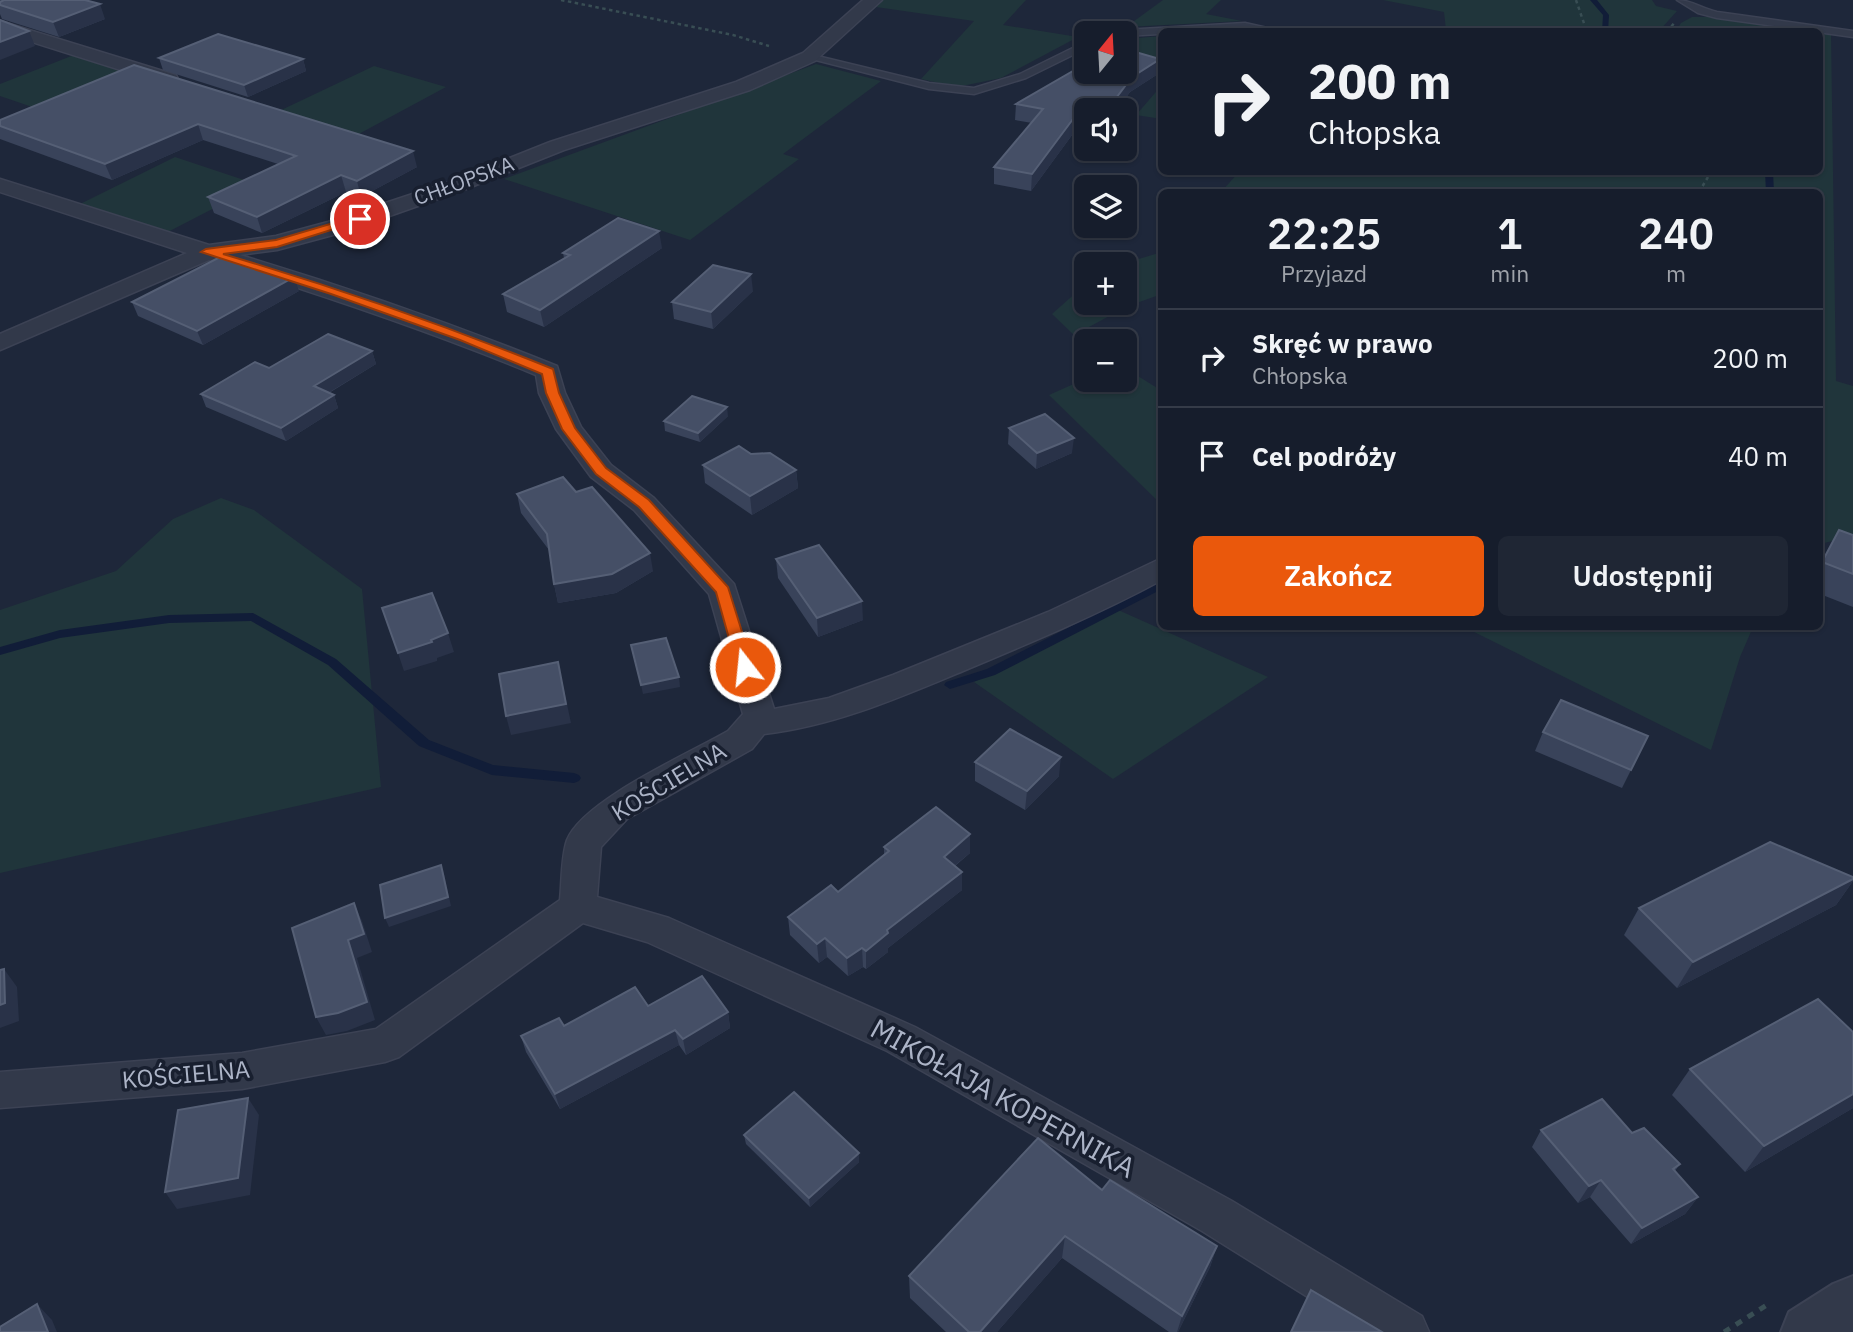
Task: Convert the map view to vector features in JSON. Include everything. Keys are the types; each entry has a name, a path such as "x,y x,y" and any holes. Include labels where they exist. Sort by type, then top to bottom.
{"street":[{"name":"CHŁOPSKA","path":"0,343 206,252 277,243 336,227 459,185 557,146 743,86 808,57 873,0"},
{"path":"0,26 185,84"},
{"path":"0,185 335,291 464,337 548,372 552,393 569,429 601,471 644,503 723,591 760,717 754,723"},
{"path":"754,723 793,720 856,703 1034,631 1158,570"},
{"name":"KOŚCIELNA","path":"0,1090 242,1071 385,1045 579,907 584,842 615,810 740,740 754,723"},
{"name":"MIKOŁAJA KOPERNIKA","path":"579,907 656,929 901,1038 1217,1216 1406,1332"},
{"path":"1809,1332 1853,1304"}],"lane":[{"path":"1682,0 1701,11 1717,15 1810,28"},
{"path":"1210,28 1257,28"},
{"path":"1823,30 1853,34"},
{"path":"1138,32 1158,31"},
{"path":"808,57 929,86 974,91 1023,76 1074,50"}],"path":[{"path":"561,0 733,35 808,57"},
{"path":"1576,0 1586,28"}],"green space":[{"path":"882,0 1026,0 1003,25 1074,36 1074,39 1001,78 957,87 921,79 974,21 876,7"},
{"path":"1163,0 1221,0 1206,14 1242,21 1138,26 1138,21 1134,21"},
{"path":"1383,0 1652,0 1656,6 1677,11 1662,28 1446,28 1444,12"},
{"path":"1692,17 1710,17 1796,28 1678,28"},
{"path":"1823,32 1831,33 1836,381 1853,386 1853,536 1823,543 1823,189 1224,189 1236,175 1823,175"},
{"path":"1158,36 1158,58 1138,53 1138,38"},
{"path":"79,53 139,72 44,111 0,96 0,84"},
{"path":"816,64 881,81 783,154 799,159 690,240 504,179"},
{"path":"374,66 446,87 355,136 277,112"},
{"path":"1158,90 1158,118 1137,114"},
{"path":"175,157 259,185 162,235 74,207"},
{"path":"1158,253 1158,295 1137,303 1137,260"},
{"path":"1074,295 1074,315 1111,315 1085,329 1074,329 1074,335 1052,314"},
{"path":"1137,375 1158,389 1158,501 1049,395 1074,384 1074,392 1137,392"},
{"path":"221,498 254,510 362,589 381,787 0,873 0,610 116,571 173,519"},
{"path":"1116,609 1268,677 1113,779 974,682"},
{"path":"1470,630 1752,630 1740,657 1711,750"}],"building":[{"path":"4,0 85,0 100,4 53,22 0,5"},
{"path":"0,20 29,31 0,42"},
{"path":"218,34 303,59 244,85 159,58"},
{"path":"1138,53 1158,60 1138,73"},
{"path":"134,65 413,151 357,181 341,175 257,217 208,197 296,156 198,124 105,164 0,126 0,120"},
{"path":"1074,70 1074,84 1127,84 1116,98 1074,98 1074,118 1032,174 994,167 1043,109 1016,104"},
{"path":"618,218 659,231 540,310 503,294 570,255 563,253"},
{"path":"224,255 294,277 197,331 132,302"},
{"path":"713,265 751,274 711,312 672,302"},
{"path":"328,334 372,351 314,386 334,395 281,428 201,394 255,362 269,368"},
{"path":"692,396 727,407 698,433 664,421"},
{"path":"1045,414 1074,438 1037,453 1009,428"},
{"path":"739,446 751,454 770,453 796,470 750,496 703,465"},
{"path":"563,477 576,492 592,487 650,553 612,574 554,584 547,534 517,494"},
{"path":"1839,530 1853,535 1853,574 1823,560"},
{"path":"819,545 862,601 817,618 776,559"},
{"path":"432,593 448,633 431,640 432,642 398,653 382,608"},
{"path":"666,638 679,677 641,685 631,645"},
{"path":"558,662 566,704 506,716 499,674"},
{"path":"1561,700 1648,736 1631,770 1543,732"},
{"path":"1010,729 1061,757 1027,791 975,762"},
{"path":"936,807 970,834 944,857 962,872 887,930 888,933 866,951 862,948 847,958 825,938 817,944 788,917 831,885 838,892 889,851 884,847"},
{"path":"1770,842 1853,879 1693,962 1639,908"},
{"path":"441,865 448,897 385,918 380,885"},
{"path":"354,903 364,934 348,940 367,1002 338,1013 316,1017 292,928"},
{"path":"4,969 5,1003 0,1005 0,970"},
{"path":"702,976 728,1012 683,1039 675,1030 555,1094 521,1036 559,1018 564,1026 635,987 648,1006"},
{"path":"1818,999 1853,1032 1853,1094 1764,1146 1690,1069"},
{"path":"794,1092 859,1153 809,1198 744,1135"},
{"path":"248,1098 238,1178 165,1192 178,1110"},
{"path":"1602,1099 1632,1133 1644,1128 1680,1164 1673,1169 1698,1197 1642,1228 1601,1180 1589,1186 1541,1130"},
{"path":"1038,1138 1102,1190 1110,1180 1217,1246 1182,1316 1065,1236 980,1332 969,1332 909,1276"},
{"path":"1311,1290 1382,1332 1291,1332"},
{"path":"37,1304 48,1332 0,1332 0,1327"}],"waterway":[{"path":"1593,0 1606,15 1605,28"},
{"path":"1769,175 1770,189"},
{"path":"950,685 991,672 1158,586"},
{"path":"0,651 60,634 169,619 253,617 332,662 424,743 492,770 574,778"}],"route":[{"path":"360,219 277,243 206,252 335,291 464,337 548,372 552,393 569,429 601,471 644,503 723,591 745,667"}]}
